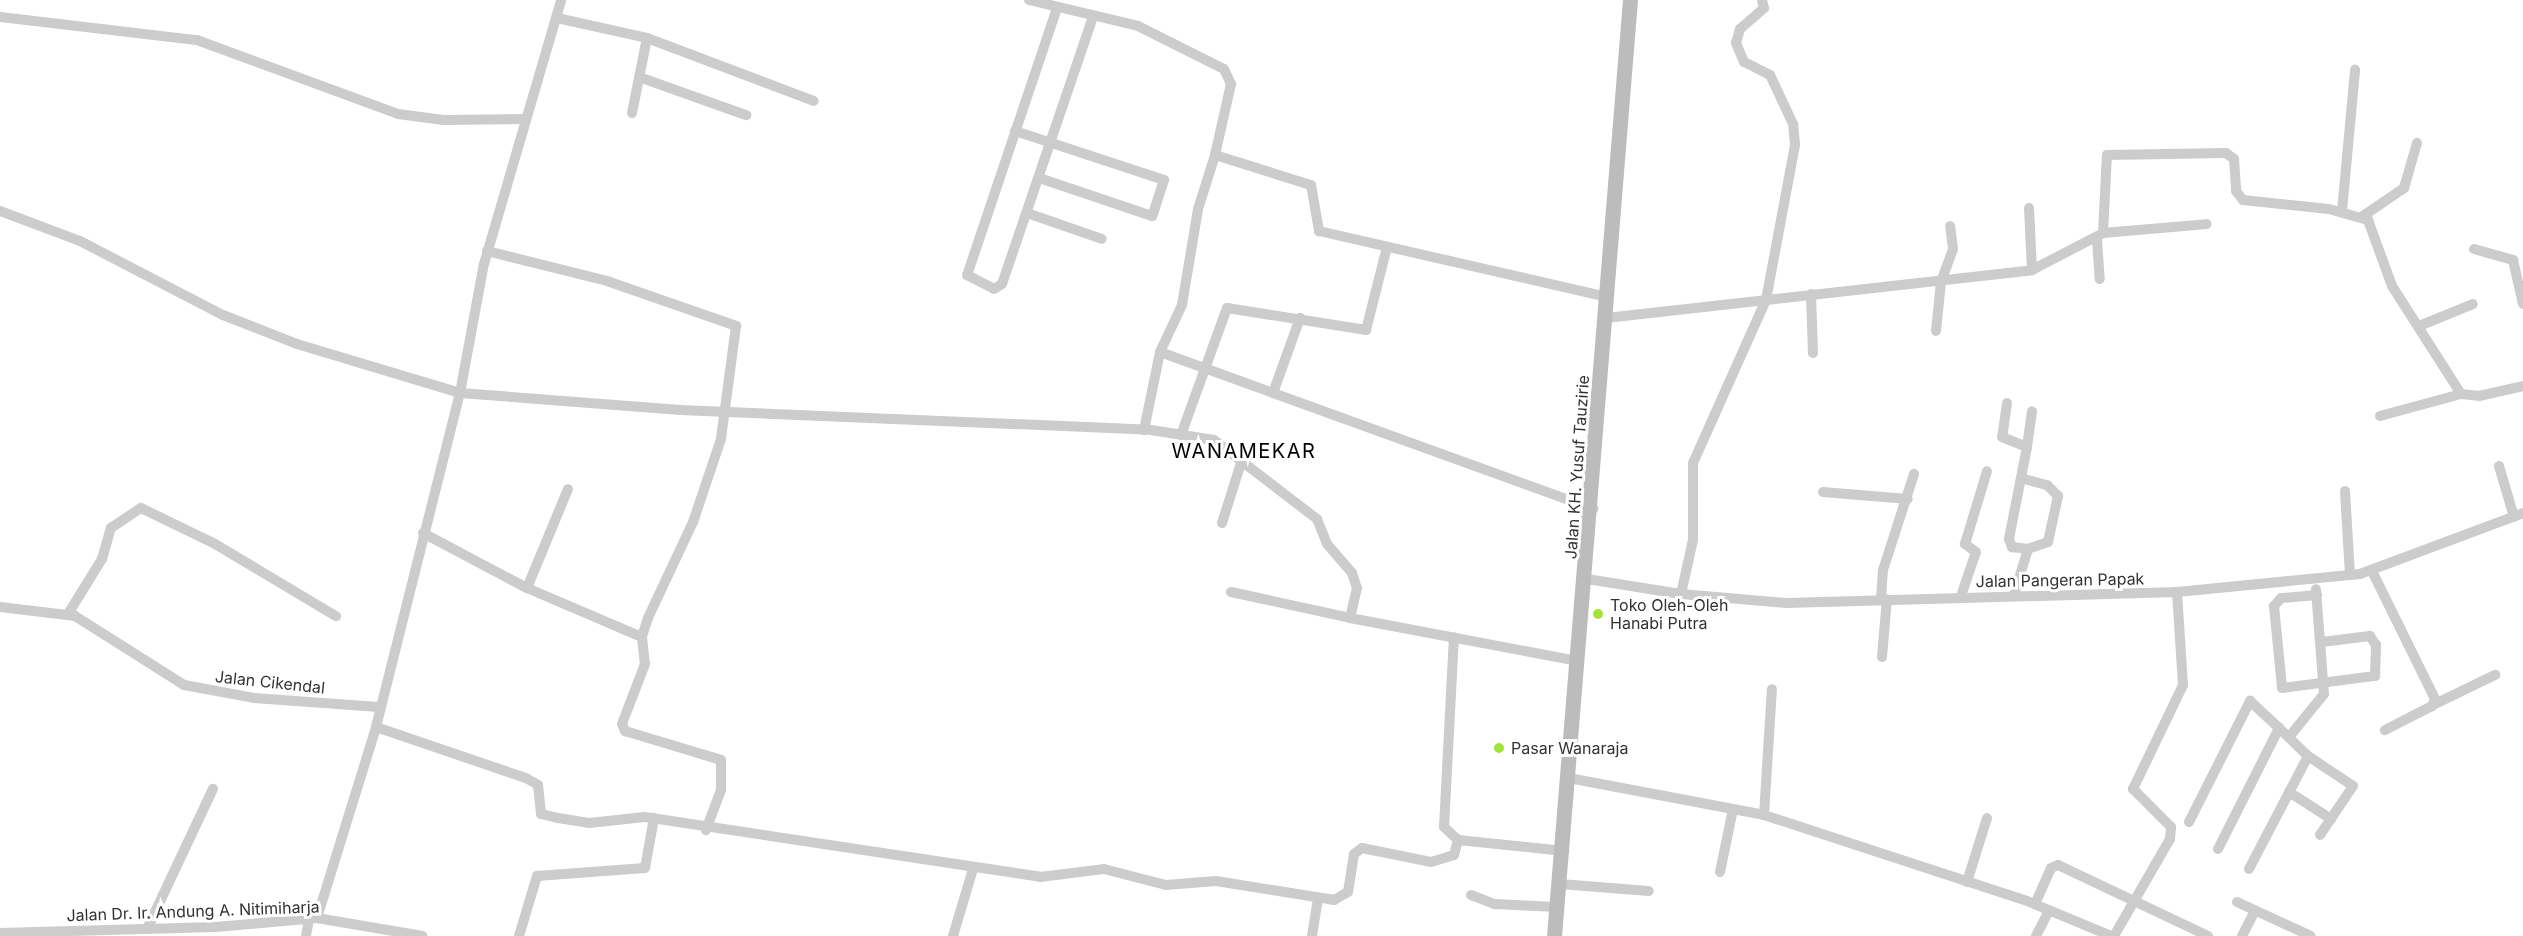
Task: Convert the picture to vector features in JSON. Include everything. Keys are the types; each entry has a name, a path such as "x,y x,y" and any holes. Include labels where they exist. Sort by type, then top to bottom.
{"main road":[{"name":"Jalan KH. Yusuf Tauzirie","path":"1554,936 1564,851 1577,661 1593,509 1630,0"}],"street":[{"path":"306,936 376,727 423,532 460,393 487,251 524,119 561,0"},
{"path":"1029,0 1152,32 1227,72 1231,84 1215,155 1198,208 1182,305 1160,352 1144,430"},
{"path":"1681,594 1693,540 1694,463 1766,300 1795,134 1770,75 1744,62 1736,44 1740,29 1764,8 1762,0"},
{"path":"1057,8 1015,131 969,280 999,288 1094,17"},
{"path":"0,17 197,40 398,114 444,120 524,119"},
{"path":"557,18 647,38 814,101"},
{"path":"632,114 647,38"},
{"path":"2342,211 2355,70"},
{"path":"639,77 747,115"},
{"path":"1015,131 1164,180 1152,216 1039,178"},
{"path":"2363,216 2404,188 2417,143"},
{"path":"2100,279 2103,163 2112,153 2226,153 2234,159 2236,191 2243,200 2342,211 2363,216 2374,230 2386,275 2461,394"},
{"path":"1215,155 1306,182 1316,198 1316,229 1607,297"},
{"path":"2029,208 2032,270"},
{"path":"0,211 80,241 223,315 460,393 723,411 1144,430 1221,443 1317,519 1327,544 1352,573 1357,588 1350,618"},
{"path":"1027,213 1102,238"},
{"path":"1606,318 2032,270 2100,237 2207,224"},
{"path":"1936,331 1941,282 1953,249 1950,226"},
{"path":"1181,435 1203,367 1228,307 1366,330 1387,247"},
{"path":"2474,249 2512,259 2523,304"},
{"path":"487,251 601,279 734,324 723,411 708,482 642,637 645,664 622,727 721,760 721,790 706,830"},
{"path":"1811,294 1814,353"},
{"path":"2419,326 2473,304"},
{"path":"1273,393 1300,318"},
{"path":"1160,352 1593,509"},
{"path":"2380,416 2461,394 2479,396 2523,386"},
{"path":"2007,403 2002,437 2027,447"},
{"path":"2024,479 2047,485 2058,496 2048,542 2028,549 2009,542 2024,479 2032,411"},
{"path":"1222,523 1242,460"},
{"path":"2499,466 2518,515"},
{"path":"1961,596 1976,552 1965,544 1987,471"},
{"path":"1882,657 1883,570 1908,499 1914,474"},
{"path":"527,588 568,489"},
{"path":"2345,491 2350,575"},
{"path":"1823,492 1908,499"},
{"path":"68,614 97,568 111,528 141,508 215,544 336,616"},
{"name":"Jalan Pangeran Papak","path":"1587,579 1681,594 1787,603 1884,598 2177,592 2316,580 2372,571 2518,515"},
{"path":"423,532 527,588 642,637"},
{"path":"2014,596 2028,549"},
{"path":"2372,571 2435,704"},
{"path":"2289,737 2319,701 2323,684 2316,580"},
{"path":"1231,592 1350,618 1577,661"},
{"path":"1569,778 1764,815 2035,904 2112,936 2170,839 2171,826 2133,789 2183,685 2177,592"},
{"path":"2317,595 2276,601 2275,622 2282,688 2369,680 2377,666 2376,645 2366,634 2321,642"},
{"name":"Jalan Cikendal","path":"0,607 68,614 184,685 254,698 379,707"},
{"path":"1454,637 1444,827 1458,840 1564,851"},
{"path":"2385,730 2495,675"},
{"path":"1764,815 1772,689"},
{"path":"2189,822 2250,701 2308,756 2353,786 2320,835"},
{"path":"376,727 526,778 538,785 543,815 589,823 628,815 654,818 706,830 974,869 1056,878 1104,869 1166,885 1216,881 1318,898 1345,896 1358,849 1441,862 1454,855 1458,840"},
{"path":"2218,849 2279,728"},
{"path":"2249,869 2308,756"},
{"path":"147,929 213,789"},
{"path":"2289,792 2331,819"},
{"path":"1720,872 1733,809"},
{"path":"519,936 526,896 537,876 645,868 654,818"},
{"path":"1967,882 1986,818"},
{"path":"2035,904 2051,868 2058,865 2208,936"},
{"path":"952,936 974,869"},
{"path":"1560,884 1648,891"},
{"path":"1471,895 1495,904 1557,907"},
{"path":"1312,936 1318,898"},
{"path":"2237,902 2293,933 2311,936"},
{"path":"2037,936 2049,910"},
{"path":"2242,936 2255,910"},
{"name":"Jalan Dr. Ir. Andung A. Nitimiharja","path":"0,933 147,929 313,918 422,936"}],"place":[{"name":"Toko Oleh-Oleh Hanabi Putra","path":"1598,614"},
{"name":"Pasar Wanaraja","path":"1499,748"}],"district":[{"name":"WANAMEKAR","path":"1244,451"}]}
